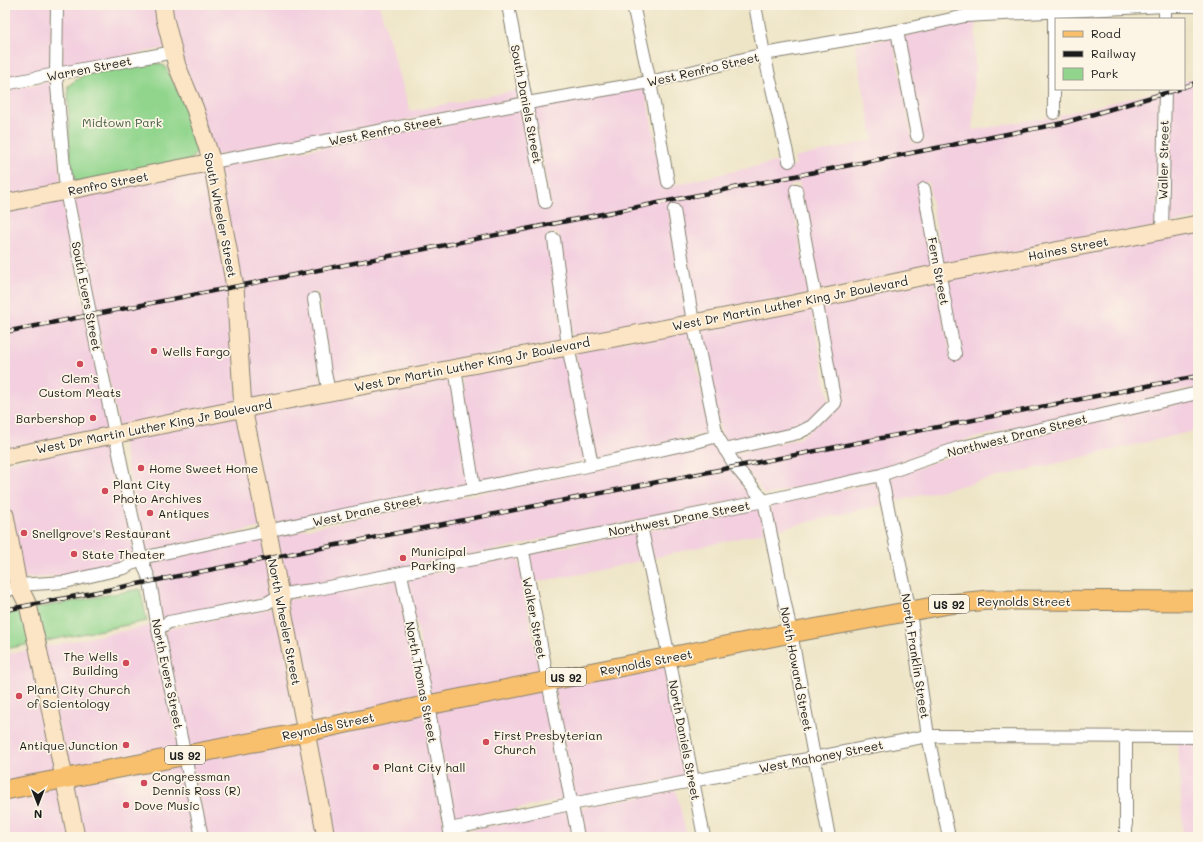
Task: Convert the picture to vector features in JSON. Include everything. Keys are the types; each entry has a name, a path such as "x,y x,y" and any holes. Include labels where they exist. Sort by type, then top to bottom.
{"main road":[{"name":"Reynolds Street","path":"5,790 306,732 548,680 949,604 988,600 1198,601"}],"street":[{"name":"South Evers Street","path":"57,5 56,74 66,191 142,558 150,581"},
{"name":"South Wheeler Street","path":"163,5 177,66 194,109 212,162 235,287 243,408"},
{"name":"South Daniels Street","path":"508,5 545,202"},
{"path":"633,5 650,82 668,182"},
{"path":"755,5 764,54 790,161"},
{"name":"West Renfro Street","path":"212,162 527,103 650,82 764,54 897,31 965,16 1054,9 1165,5 1198,6"},
{"path":"1165,5 1165,18"},
{"path":"1054,9 1054,113"},
{"path":"897,31 917,136"},
{"name":"Warren Street","path":"5,84 174,52"},
{"name":"Waller Street","path":"1162,231 1165,90"},
{"name":"Renfro Street","path":"5,203 212,162"},
{"name":"Fern Street","path":"924,189 955,354"},
{"path":"725,450 798,433 812,426 835,403 796,190"},
{"path":"674,210 693,322 716,436 736,467 764,501"},
{"name":"Haines Street","path":"939,273 1198,224"},
{"path":"554,239 568,346 592,465"},
{"name":"West Dr Martin Luther King Jr Boulevard","path":"5,457 243,408 815,299 939,273"},
{"path":"314,299 329,392"},
{"path":"455,368 474,489"},
{"name":"Northwest Drane Street","path":"158,629 169,622 267,603 280,595 401,574 764,501 881,475 958,448 1198,393"},
{"name":"North Wheeler Street","path":"243,408 326,837"},
{"name":"West Drane Street","path":"12,589 65,582 124,568 142,558 592,465 716,436"},
{"name":"North Franklin Street","path":"881,475 910,612 928,736 949,837"},
{"name":"North Howard Street","path":"764,501 791,633 829,837"},
{"path":"5,515 12,589 28,605 40,655 76,837"},
{"name":"North Daniels Street","path":"640,526 669,657 704,837"},
{"name":"Walker Street","path":"521,550 524,557 578,837"},
{"name":"North Thomas Street","path":"401,574 428,705 450,833"},
{"name":"North Evers Street","path":"150,581 158,629 202,837"},
{"name":"West Mahoney Street","path":"450,833 571,804 928,736 1198,737"},
{"path":"1126,736 1126,837"}],"shaded area":[{"path":"5,5 52,5 51,69 5,78"},
{"path":"62,5 158,5 167,48 62,67"},
{"path":"169,5 379,5 410,111 519,90 521,98 215,156 182,65"},
{"path":"966,22 976,22 973,130 1049,117 1049,119 1059,119 1059,115 1160,91 1157,226 943,266 928,182 918,184 933,268 819,292 799,183 790,186 809,294 697,316 678,203 668,205 687,318 573,339 558,233 548,234 563,341 333,385 318,292 308,295 322,387 248,401 218,167 523,109 541,209 551,207 533,107 645,88 664,189 673,185 784,160 786,168 796,165 794,158 873,140 855,44 893,38 913,143 923,141 903,36"},
{"path":"1198,76 1198,218 1167,224 1170,90 1185,90 1185,82"},
{"path":"52,81 61,186 5,197 5,90"},
{"path":"208,169 230,287 237,403 119,428 73,196"},
{"path":"62,198 109,430 5,451 5,209"},
{"path":"1198,230 1198,387 957,442 879,469 765,495 734,454 800,438 837,408 841,407 840,405 842,403 839,400 821,304 935,280 952,361 961,358 945,278"},
{"path":"811,306 829,401 809,421 796,427 728,444 721,434 699,327"},
{"path":"689,329 710,432 596,459 575,350"},
{"path":"564,352 585,461 478,482 461,373"},
{"path":"451,375 468,484 272,525 249,413"},
{"path":"1198,399 1198,430 892,502 887,479 959,453"},
{"path":"239,415 262,527 145,552 122,439"},
{"path":"112,441 135,555 122,562 65,576 23,578 5,488 5,463"},
{"path":"714,443 721,453 721,457 723,457 753,497 538,540 520,545 284,589 274,536 588,472"},
{"path":"877,482 882,505 775,530 770,506"},
{"path":"760,508 765,532 653,558 647,531"},
{"path":"637,533 643,560 587,573 534,582 528,554"},
{"path":"264,538 274,592 265,598 162,620 157,584 149,563"},
{"path":"518,557 541,676 432,698 407,578"},
{"path":"397,580 422,700 310,725 286,600"},
{"path":"276,604 300,727 189,748 164,632 171,628 267,609"},
{"path":"152,622 151,626 179,750 68,772 43,647 148,626"},
{"path":"33,649 58,774 5,784 5,655"},
{"path":"665,664 687,776 575,797 554,685"},
{"path":"544,687 565,799 454,822 434,710"},
{"path":"424,712 446,837 331,837 312,736"},
{"path":"302,739 321,837 207,837 191,760"},
{"path":"1178,742 1198,743 1198,837 1183,837"},
{"path":"181,762 196,837 81,837 71,783"},
{"path":"60,785 71,837 5,837 5,796"},
{"path":"676,790 687,837 583,837 577,809"},
{"path":"567,811 573,837 457,837 456,833"}],"green space":[{"name":"Midtown Park","path":"156,63 165,66 186,108 196,133 198,149 190,162 76,182 70,162 68,86 84,75"},
{"path":"140,589 147,621 5,649 5,614"}],"railway":[{"path":"1185,87 1198,82"},
{"path":"5,332 1063,123 1176,90"},
{"path":"5,610 1198,376"}],"place":[{"name":"Wells Fargo","path":"154,351"},
{"name":"Clem's Custom Meats","path":"80,364"},
{"name":"Barbershop","path":"93,418"},
{"name":"Home Sweet Home","path":"141,468"},
{"name":"Plant City Photo Archives","path":"105,491"},
{"name":"Antiques","path":"150,513"},
{"name":"Snellgrove's Restaurant","path":"24,533"},
{"name":"State Theater","path":"74,554"},
{"name":"Municipal Parking","path":"403,558"},
{"name":"The Wells Building","path":"126,663"},
{"name":"Plant City Church of Scientology","path":"19,696"},
{"name":"First Presbyterian Church","path":"486,742"},
{"name":"Antique Junction","path":"126,745"},
{"name":"Plant City hall","path":"376,767"},
{"name":"Congressman Dennis Ross (R)","path":"144,783"},
{"name":"Dove Music","path":"126,805"}]}
